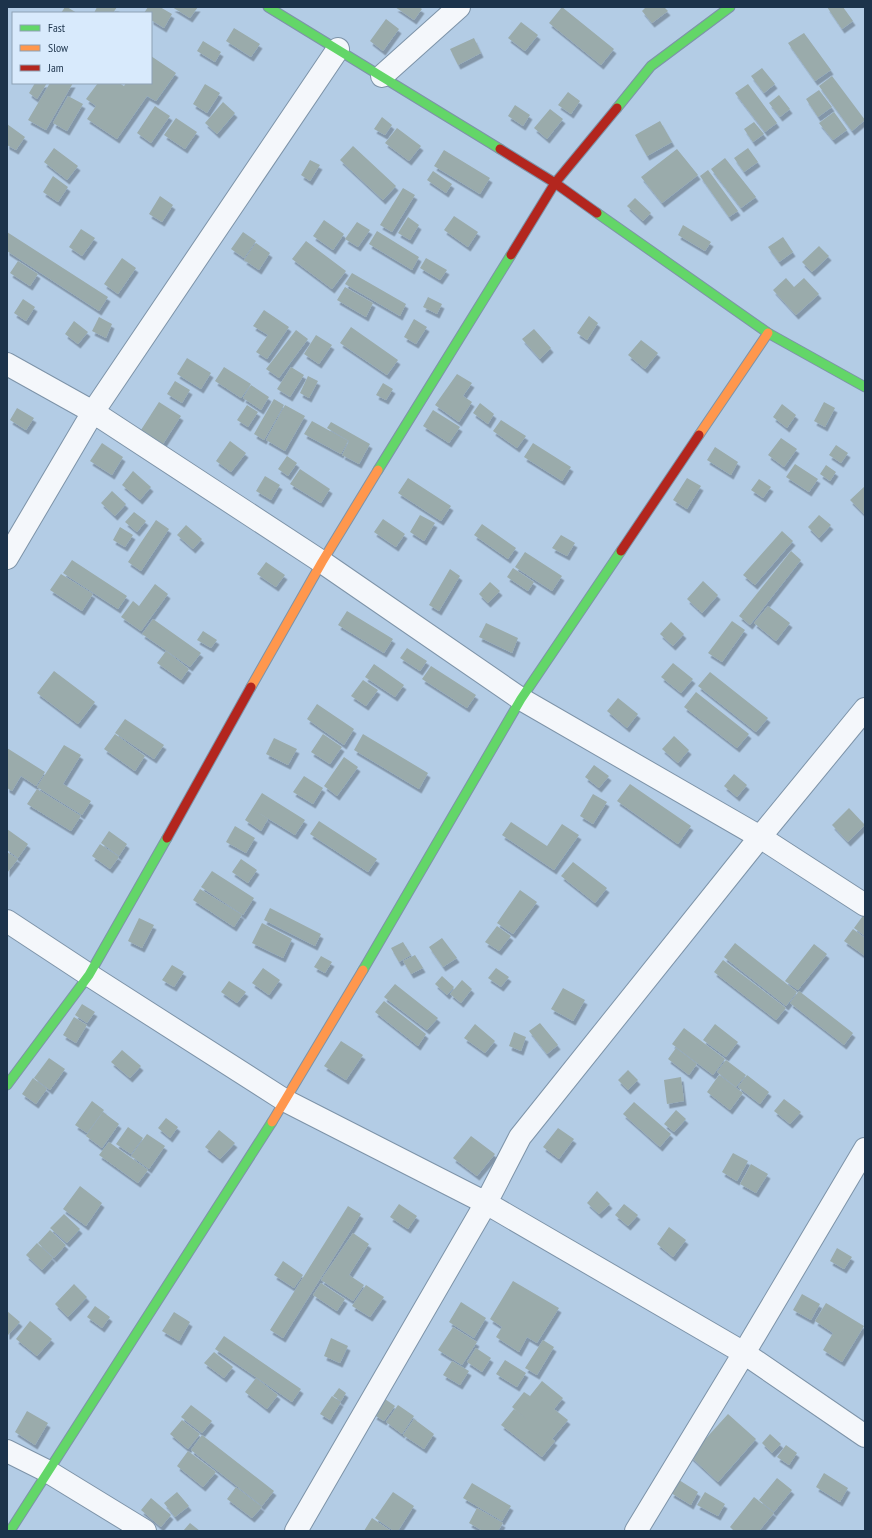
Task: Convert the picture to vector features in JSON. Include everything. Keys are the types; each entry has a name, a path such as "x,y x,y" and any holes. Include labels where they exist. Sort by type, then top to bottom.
{"street":[{"path":"268,7 555,183 768,333 865,387"},
{"path":"382,76 459,7"},
{"path":"7,1085 89,975 322,562 555,183 651,66 730,7"},
{"path":"7,558 93,412 338,49"},
{"path":"10,1531 47,1471 286,1101 521,699 768,333"},
{"path":"7,364 93,412 322,562 521,699 760,837 865,905"},
{"path":"296,1531 486,1202 520,1137 760,837 865,709"},
{"path":"7,921 286,1101 486,1202 744,1353 865,1436"},
{"path":"636,1531 865,1149"},
{"path":"7,1451 47,1471 145,1531"}],"building":[{"path":"65,7 67,7 75,12 62,12"},
{"path":"97,7 117,7 114,12 94,12"},
{"path":"148,7 160,7 172,14 164,28 152,21 152,12 145,12"},
{"path":"172,7 198,7 190,18"},
{"path":"395,7 419,7 422,9 414,20"},
{"path":"562,7 614,49 601,65 549,23"},
{"path":"646,7 664,7 668,11 652,23 642,11"},
{"path":"827,7 843,7 853,21 842,29"},
{"path":"386,19 399,29 383,51 370,41"},
{"path":"521,22 538,35 525,51 508,38"},
{"path":"234,28 260,44 251,57 226,41"},
{"path":"804,33 831,70 815,81 788,43"},
{"path":"474,38 481,53 458,65 450,49"},
{"path":"203,41 221,52 215,62 197,51"},
{"path":"152,57 176,73 156,101 147,96 117,139 87,119 96,106 86,99 97,84 121,84 124,86 125,84 152,84"},
{"path":"762,68 775,84 764,93 751,76"},
{"path":"832,76 865,120 852,131 819,86"},
{"path":"34,84 46,84 37,99 29,93"},
{"path":"49,84 72,84 46,130 28,120"},
{"path":"205,84 220,93 207,113 193,104"},
{"path":"748,84 777,123 765,132 735,93"},
{"path":"819,90 832,107 818,117 806,99"},
{"path":"568,92 580,101 571,114 558,105"},
{"path":"779,95 790,109 780,117 769,103"},
{"path":"68,96 83,104 67,131 53,123"},
{"path":"223,102 235,113 217,134 205,123"},
{"path":"515,105 530,115 523,126 508,116"},
{"path":"155,106 170,116 151,143 137,133"},
{"path":"550,109 563,119 547,139 534,128"},
{"path":"834,112 847,130 833,140 819,123"},
{"path":"382,117 392,125 385,135 374,129"},
{"path":"176,118 197,132 185,149 164,135"},
{"path":"660,121 672,142 647,156 635,135"},
{"path":"754,122 764,134 753,142 744,129"},
{"path":"7,124 25,137 16,150 7,145"},
{"path":"397,128 421,146 409,161 385,143"},
{"path":"353,146 396,186 383,200 340,160"},
{"path":"54,148 78,166 67,180 44,162"},
{"path":"748,148 758,162 744,172 734,158"},
{"path":"677,149 698,175 662,203 641,177"},
{"path":"444,150 490,178 480,194 434,166"},
{"path":"725,158 756,197 741,208 711,169"},
{"path":"310,160 320,165 310,181 301,175"},
{"path":"708,170 738,211 729,217 700,176"},
{"path":"433,171 452,184 446,193 427,180"},
{"path":"53,176 68,187 58,202 43,192"},
{"path":"403,188 415,195 392,232 380,225"},
{"path":"160,196 173,205 162,222 149,214"},
{"path":"635,198 651,213 643,221 627,206"},
{"path":"454,216 478,232 468,247 444,230"},
{"path":"408,217 419,225 410,240 398,233"},
{"path":"324,220 344,234 333,250 313,236"},
{"path":"357,222 370,230 358,247 345,239"},
{"path":"683,225 711,242 705,251 678,235"},
{"path":"81,229 95,238 82,256 69,247"},
{"path":"377,231 419,257 412,270 369,244"},
{"path":"7,232 108,297 99,311 7,251"},
{"path":"243,232 256,241 244,258 231,249"},
{"path":"783,237 793,252 779,262 768,247"},
{"path":"306,241 346,271 332,289 292,259"},
{"path":"256,243 270,253 259,270 244,260"},
{"path":"819,246 829,256 812,272 802,262"},
{"path":"122,258 136,268 118,294 104,284"},
{"path":"426,258 447,270 440,280 420,268"},
{"path":"18,261 38,274 30,286 10,273"},
{"path":"352,273 406,304 400,316 345,284"},
{"path":"786,278 794,287 804,278 819,294 796,315 773,290"},
{"path":"345,287 373,303 366,317 337,300"},
{"path":"428,297 442,304 437,314 423,307"},
{"path":"23,299 35,307 26,321 14,313"},
{"path":"264,310 289,327 267,359 256,352 268,335 253,326"},
{"path":"589,316 598,323 587,340 577,333"},
{"path":"99,317 112,324 106,338 92,331"},
{"path":"414,319 427,327 416,344 404,337"},
{"path":"74,321 88,332 78,344 65,334"},
{"path":"351,327 398,360 387,375 340,343"},
{"path":"534,329 551,348 540,359 522,339"},
{"path":"296,330 308,339 279,378 266,369"},
{"path":"316,335 332,345 319,364 304,354"},
{"path":"641,340 658,353 645,369 628,355"},
{"path":"187,358 211,373 201,389 177,374"},
{"path":"224,367 251,384 241,398 215,381"},
{"path":"291,367 304,375 290,397 277,389"},
{"path":"457,374 472,383 463,396 472,402 459,422 435,405"},
{"path":"308,376 318,381 309,398 300,393"},
{"path":"175,381 190,390 182,403 167,394"},
{"path":"383,383 393,389 386,400 376,395"},
{"path":"251,385 269,397 261,410 243,398"},
{"path":"274,399 284,405 264,440 254,434"},
{"path":"159,402 181,416 163,444 141,430"},
{"path":"824,402 835,408 825,427 814,421"},
{"path":"480,403 494,414 488,424 473,413"},
{"path":"782,404 796,415 787,428 773,417"},
{"path":"247,405 258,412 248,427 237,420"},
{"path":"285,405 305,416 285,451 266,440"},
{"path":"17,408 34,418 26,430 10,420"},
{"path":"433,410 460,427 449,443 423,426"},
{"path":"501,420 526,436 517,448 493,431"},
{"path":"312,421 348,441 341,454 304,434"},
{"path":"331,422 370,444 359,464 342,455 349,441 327,428"},
{"path":"781,438 797,449 784,467 768,455"},
{"path":"230,441 246,453 231,472 216,461"},
{"path":"102,443 123,457 112,475 90,461"},
{"path":"533,443 571,467 562,481 524,457"},
{"path":"836,445 848,453 841,463 829,455"},
{"path":"715,447 738,462 731,475 707,460"},
{"path":"287,456 297,463 288,476 278,469"},
{"path":"795,464 818,479 809,492 786,477"},
{"path":"826,465 836,472 830,481 820,474"},
{"path":"300,469 330,489 321,503 290,484"},
{"path":"133,471 151,487 140,500 122,485"},
{"path":"265,476 280,485 271,500 256,491"},
{"path":"408,478 451,506 441,521 398,493"},
{"path":"687,478 701,486 687,509 673,500"},
{"path":"759,479 771,487 763,498 751,490"},
{"path":"865,486 865,515 850,500"},
{"path":"112,491 126,504 115,516 101,503"},
{"path":"134,512 146,521 137,532 125,522"},
{"path":"420,515 435,523 424,541 410,532"},
{"path":"819,515 831,525 819,538 808,527"},
{"path":"383,519 405,534 396,547 374,532"},
{"path":"156,520 169,529 141,571 128,562"},
{"path":"482,524 516,548 508,559 474,535"},
{"path":"186,525 202,539 193,549 177,535"},
{"path":"120,527 133,535 125,547 113,540"},
{"path":"782,531 793,541 755,585 743,575"},
{"path":"561,535 575,543 567,556 552,548"},
{"path":"791,551 801,560 750,625 739,616"},
{"path":"525,552 562,576 552,591 515,567"},
{"path":"72,560 127,596 118,609 63,573"},
{"path":"266,562 285,575 276,587 257,574"},
{"path":"513,568 534,582 528,591 507,577"},
{"path":"450,569 460,576 439,611 429,605"},
{"path":"61,574 93,594 82,611 50,590"},
{"path":"703,581 718,595 702,613 687,599"},
{"path":"490,582 500,591 488,603 479,594"},
{"path":"155,584 168,594 141,631 121,617 133,601 139,606"},
{"path":"768,606 790,623 776,641 754,623"},
{"path":"347,611 393,639 384,653 338,625"},
{"path":"153,619 201,653 190,667 142,634"},
{"path":"732,621 745,630 722,662 708,653"},
{"path":"671,622 684,634 673,646 660,634"},
{"path":"486,623 518,638 512,653 479,637"},
{"path":"203,631 217,640 211,648 197,640"},
{"path":"407,648 427,661 420,671 400,658"},
{"path":"166,651 189,669 181,680 157,663"},
{"path":"673,663 693,679 681,693 661,677"},
{"path":"374,664 404,685 395,697 365,677"},
{"path":"431,666 476,695 467,708 422,679"},
{"path":"54,671 95,702 78,724 37,693"},
{"path":"710,672 768,718 756,732 698,686"},
{"path":"363,680 378,690 366,706 351,696"},
{"path":"696,692 749,734 737,748 684,707"},
{"path":"618,698 638,714 627,728 607,711"},
{"path":"317,704 354,729 344,745 307,719"},
{"path":"125,719 164,745 154,759 115,733"},
{"path":"115,734 145,756 135,771 104,749"},
{"path":"323,734 342,747 330,764 311,752"},
{"path":"363,734 428,773 419,789 354,750"},
{"path":"674,736 689,750 678,763 662,749"},
{"path":"274,738 297,749 288,765 266,754"},
{"path":"64,745 81,755 63,784 91,801 82,815 37,787"},
{"path":"7,748 45,772 36,786 21,776 12,791 7,788"},
{"path":"344,757 358,767 337,796 324,786"},
{"path":"594,765 609,776 599,788 585,777"},
{"path":"734,774 747,785 737,797 724,786"},
{"path":"304,776 323,788 313,804 293,792"},
{"path":"630,784 691,826 678,844 617,801"},
{"path":"37,789 81,816 71,831 27,804"},
{"path":"262,793 305,820 295,835 254,810 268,819 261,831 245,820"},
{"path":"593,794 607,802 593,824 580,816"},
{"path":"849,808 865,825 848,842 832,825"},
{"path":"319,821 377,859 368,872 310,834"},
{"path":"511,822 547,846 562,824 579,835 554,870 502,835"},
{"path":"235,826 255,838 246,853 226,842"},
{"path":"7,829 28,844 18,858 7,850"},
{"path":"109,831 127,844 119,856 101,843"},
{"path":"100,844 119,857 110,869 92,856"},
{"path":"7,852 18,859 7,873"},
{"path":"241,859 257,870 248,883 232,872"},
{"path":"573,862 607,888 595,903 561,876"},
{"path":"212,871 254,898 243,915 201,887"},
{"path":"200,889 242,915 234,927 193,900"},
{"path":"520,890 537,902 513,934 497,923"},
{"path":"270,908 321,934 315,946 264,920"},
{"path":"865,913 865,936 854,928"},
{"path":"139,918 154,925 142,948 128,941"},
{"path":"262,923 292,939 283,958 252,943"},
{"path":"497,926 511,936 499,951 485,942"},
{"path":"853,929 865,938 865,956 844,941"},
{"path":"442,938 457,958 443,967 429,947"},
{"path":"403,942 411,955 399,962 391,948"},
{"path":"735,943 797,992 786,1006 724,957"},
{"path":"814,944 827,954 798,990 785,981"},
{"path":"415,955 423,968 411,974 403,961"},
{"path":"321,956 332,962 325,973 314,967"},
{"path":"723,960 786,1008 776,1020 714,972"},
{"path":"172,965 184,972 174,987 162,980"},
{"path":"263,968 280,980 269,995 252,983"},
{"path":"496,968 509,977 501,987 488,978"},
{"path":"442,976 454,987 447,995 435,984"},
{"path":"462,980 472,989 461,1003 450,994"},
{"path":"229,981 246,992 237,1003 221,992"},
{"path":"395,984 438,1018 427,1030 384,997"},
{"path":"563,988 585,1000 573,1021 551,1009"},
{"path":"799,991 853,1033 844,1045 790,1003"},
{"path":"384,1001 426,1034 418,1046 375,1012"},
{"path":"82,1004 95,1012 87,1023 75,1015"},
{"path":"74,1017 87,1025 76,1043 63,1035"},
{"path":"540,1023 558,1045 547,1054 529,1031"},
{"path":"475,1024 495,1041 485,1053 464,1038"},
{"path":"715,1024 738,1042 726,1057 703,1040"},
{"path":"684,1028 725,1059 713,1075 672,1044"},
{"path":"514,1032 526,1037 521,1051 509,1046"},
{"path":"341,1041 363,1055 346,1080 324,1066"},
{"path":"676,1048 697,1064 689,1075 668,1059"},
{"path":"122,1050 141,1066 130,1078 111,1062"},
{"path":"49,1058 65,1069 50,1090 34,1078"},
{"path":"726,1060 746,1075 736,1087 717,1072"},
{"path":"628,1070 638,1080 628,1090 618,1080"},
{"path":"719,1075 743,1093 730,1110 707,1092"},
{"path":"747,1075 769,1092 760,1104 738,1087"},
{"path":"681,1077 684,1101 667,1104 664,1080"},
{"path":"33,1078 47,1089 36,1104 22,1094"},
{"path":"784,1099 801,1112 790,1124 774,1111"},
{"path":"92,1101 104,1110 87,1133 75,1125"},
{"path":"634,1102 671,1134 660,1147 623,1114"},
{"path":"676,1110 686,1119 674,1132 664,1124"},
{"path":"103,1112 119,1124 102,1148 86,1136"},
{"path":"166,1118 178,1127 170,1138 158,1128"},
{"path":"128,1127 143,1138 131,1154 116,1144"},
{"path":"558,1128 574,1139 559,1159 543,1147"},
{"path":"219,1130 235,1143 220,1159 205,1147"},
{"path":"147,1134 165,1146 149,1169 131,1156"},
{"path":"471,1136 495,1154 477,1176 453,1158"},
{"path":"109,1142 148,1170 138,1183 99,1155"},
{"path":"733,1153 748,1161 737,1181 722,1172"},
{"path":"751,1164 768,1174 756,1193 740,1184"},
{"path":"80,1186 102,1203 86,1226 63,1209"},
{"path":"597,1191 610,1204 599,1214 587,1203"},
{"path":"399,1204 417,1216 408,1229 390,1217"},
{"path":"624,1204 638,1215 628,1226 615,1215"},
{"path":"348,1206 361,1214 283,1338 270,1330"},
{"path":"64,1214 80,1229 67,1243 50,1228"},
{"path":"669,1227 686,1240 673,1257 657,1244"},
{"path":"50,1230 66,1245 54,1258 38,1243"},
{"path":"353,1233 369,1244 349,1275 364,1285 353,1301 321,1280"},
{"path":"37,1243 53,1258 42,1270 26,1255"},
{"path":"837,1248 852,1257 844,1269 830,1261"},
{"path":"283,1261 303,1275 294,1288 274,1275"},
{"path":"513,1281 559,1308 537,1343 527,1337 519,1352 496,1337 502,1327 490,1319"},
{"path":"321,1283 345,1299 337,1311 313,1295"},
{"path":"74,1284 87,1297 68,1317 55,1304"},
{"path":"366,1285 384,1297 370,1317 352,1306"},
{"path":"802,1294 820,1304 811,1320 793,1310"},
{"path":"461,1302 486,1318 474,1338 449,1322"},
{"path":"826,1303 864,1326 842,1362 823,1350 833,1333 815,1321"},
{"path":"95,1306 110,1317 102,1328 87,1317"},
{"path":"7,1311 20,1322 8,1335 7,1335"},
{"path":"174,1312 190,1322 179,1341 162,1331"},
{"path":"30,1321 52,1339 37,1356 16,1339"},
{"path":"453,1327 477,1342 462,1365 438,1350"},
{"path":"224,1336 301,1389 292,1402 215,1349"},
{"path":"331,1338 348,1346 340,1363 324,1356"},
{"path":"543,1340 554,1347 537,1375 525,1368"},
{"path":"476,1348 491,1358 482,1372 467,1362"},
{"path":"214,1352 233,1367 224,1378 204,1363"},
{"path":"505,1360 526,1373 517,1387 496,1374"},
{"path":"452,1361 469,1371 460,1385 443,1375"},
{"path":"256,1378 278,1395 267,1409 245,1392"},
{"path":"542,1381 563,1398 554,1409 568,1420 552,1439 555,1441 542,1457 501,1425 514,1409 531,1423 512,1407 524,1392 530,1396"},
{"path":"339,1388 346,1393 341,1401 333,1396"},
{"path":"332,1396 341,1402 330,1420 320,1414"},
{"path":"385,1399 395,1406 384,1421 374,1415"},
{"path":"191,1405 212,1421 202,1433 181,1417"},
{"path":"398,1405 414,1416 402,1434 386,1422"},
{"path":"27,1411 48,1423 35,1445 15,1432"},
{"path":"728,1414 756,1439 718,1482 690,1456"},
{"path":"414,1419 434,1434 424,1449 403,1435"},
{"path":"182,1420 200,1434 188,1449 170,1434"},
{"path":"770,1434 781,1444 772,1453 762,1443"},
{"path":"202,1435 274,1491 262,1506 191,1450"},
{"path":"786,1445 797,1453 789,1465 777,1457"},
{"path":"188,1451 216,1472 203,1487 177,1466"},
{"path":"824,1473 848,1488 840,1502 816,1487"},
{"path":"777,1478 792,1490 774,1512 759,1500"},
{"path":"679,1480 698,1492 691,1505 671,1493"},
{"path":"472,1483 511,1506 502,1521 463,1498"},
{"path":"236,1487 262,1507 252,1518 227,1499"},
{"path":"177,1492 189,1506 175,1517 164,1503"},
{"path":"393,1492 414,1506 398,1531 394,1531 375,1518"},
{"path":"705,1492 725,1504 718,1516 697,1505"},
{"path":"754,1497 774,1513 759,1531 734,1531 730,1527"},
{"path":"151,1498 171,1515 161,1527 141,1510"},
{"path":"477,1508 503,1523 498,1531 483,1531 469,1523"},
{"path":"372,1518 391,1531 364,1531"},
{"path":"190,1523 200,1531 183,1531"}],"traffic: fast":[{"path":"268,7 500,149"},
{"path":"617,108 651,66 730,7"},
{"path":"597,213 768,333 865,387"},
{"path":"378,470 511,255"},
{"path":"363,970 521,699 621,551"},
{"path":"7,1085 89,975 167,838"},
{"path":"10,1531 272,1122"}],"traffic: slow":[{"path":"699,435 768,333"},
{"path":"251,687 322,562 378,470"},
{"path":"272,1122 363,970"}],"traffic: jam":[{"path":"511,255 555,183 617,108"},
{"path":"500,149 555,183 597,213"},
{"path":"621,551 699,435"},
{"path":"167,838 251,687"}]}
